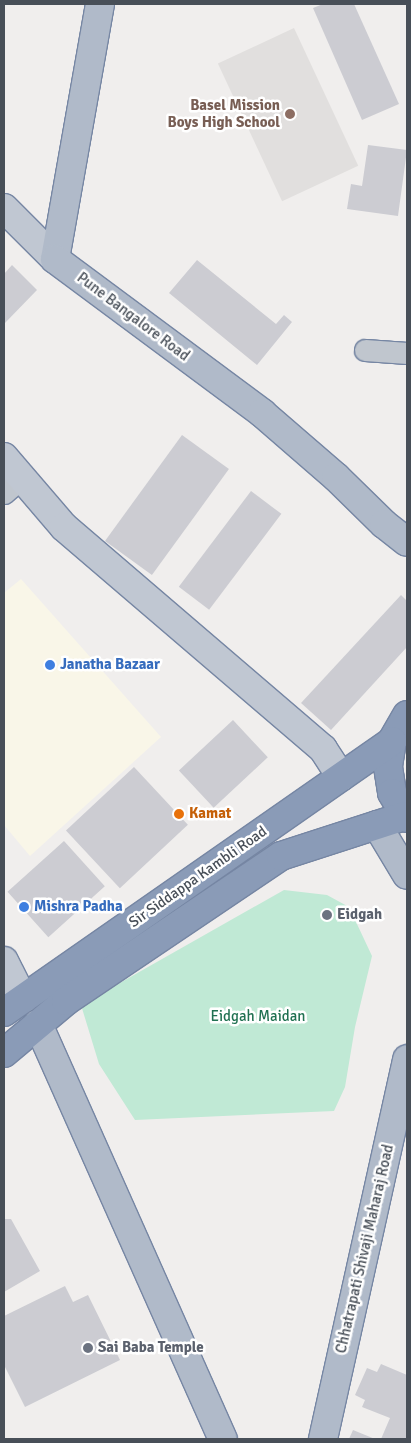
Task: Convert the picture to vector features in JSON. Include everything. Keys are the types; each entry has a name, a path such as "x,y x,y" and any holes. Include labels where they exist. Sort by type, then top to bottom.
{"highway":[{"path":"4,1053 66,1001 280,856 406,817 392,793 388,767 392,741 407,715"},
{"name":"Sir Siddappa Kambli Road","path":"14,1005 392,741"}],"main road":[{"path":"55,259 100,4"},
{"name":"Pune Bangalore Road","path":"55,259 262,413 336,477 384,524 407,542"},
{"path":"377,825 407,875"},
{"path":"38,1024 223,1439"},
{"name":"Chhatrapati Shivaji Maharaj Road","path":"323,1439 407,1059"}],"street":[{"path":"4,208 55,259"},
{"path":"365,350 407,353"},
{"path":"4,456 12,485 64,527 324,749 341,777"},
{"path":"4,961 14,1005"}],"shaded area":[{"name":"Basel Mission Boys High School","path":"294,28 358,166 282,201 218,63"},
{"name":"Janatha Bazaar","path":"21,579 161,737 30,856 4,825 4,593"}],"green space":[{"name":"Eidgah Maidan","path":"284,890 327,895 349,907 372,956 355,1027 345,1087 334,1111 135,1120 99,1064 81,1005"}],"building":[{"path":"323,4 354,4 399,104 362,120 313,8"},
{"path":"368,145 407,150 398,216 347,209 351,184 362,186"},
{"path":"197,260 276,324 284,315 292,322 257,365 169,293"},
{"path":"12,265 37,290 4,324 4,274"},
{"path":"182,435 229,469 152,575 105,541"},
{"path":"251,491 281,514 209,610 179,587"},
{"path":"401,595 407,601 407,647 331,730 301,703"},
{"path":"233,720 268,757 214,808 179,770"},
{"path":"134,767 188,825 120,888 66,830"},
{"path":"64,841 105,886 48,937 8,892"},
{"path":"4,1219 11,1219 40,1271 4,1292"},
{"path":"65,1286 73,1302 88,1295 120,1360 25,1407 4,1365 4,1316"},
{"path":"381,1364 407,1375 407,1439 381,1439 390,1418 362,1407 365,1400 355,1395 367,1368 377,1372"},
{"path":"353,1430 375,1439 349,1439"}],"place":[{"name":"Basel Mission Boys High School","path":"290,114"},
{"name":"Janatha Bazaar","path":"50,665"},
{"name":"Kamat","path":"179,814"},
{"name":"Mishra Padha","path":"24,907"},
{"name":"Eidgah","path":"327,915"},
{"name":"Sai Baba Temple","path":"88,1348"}]}
